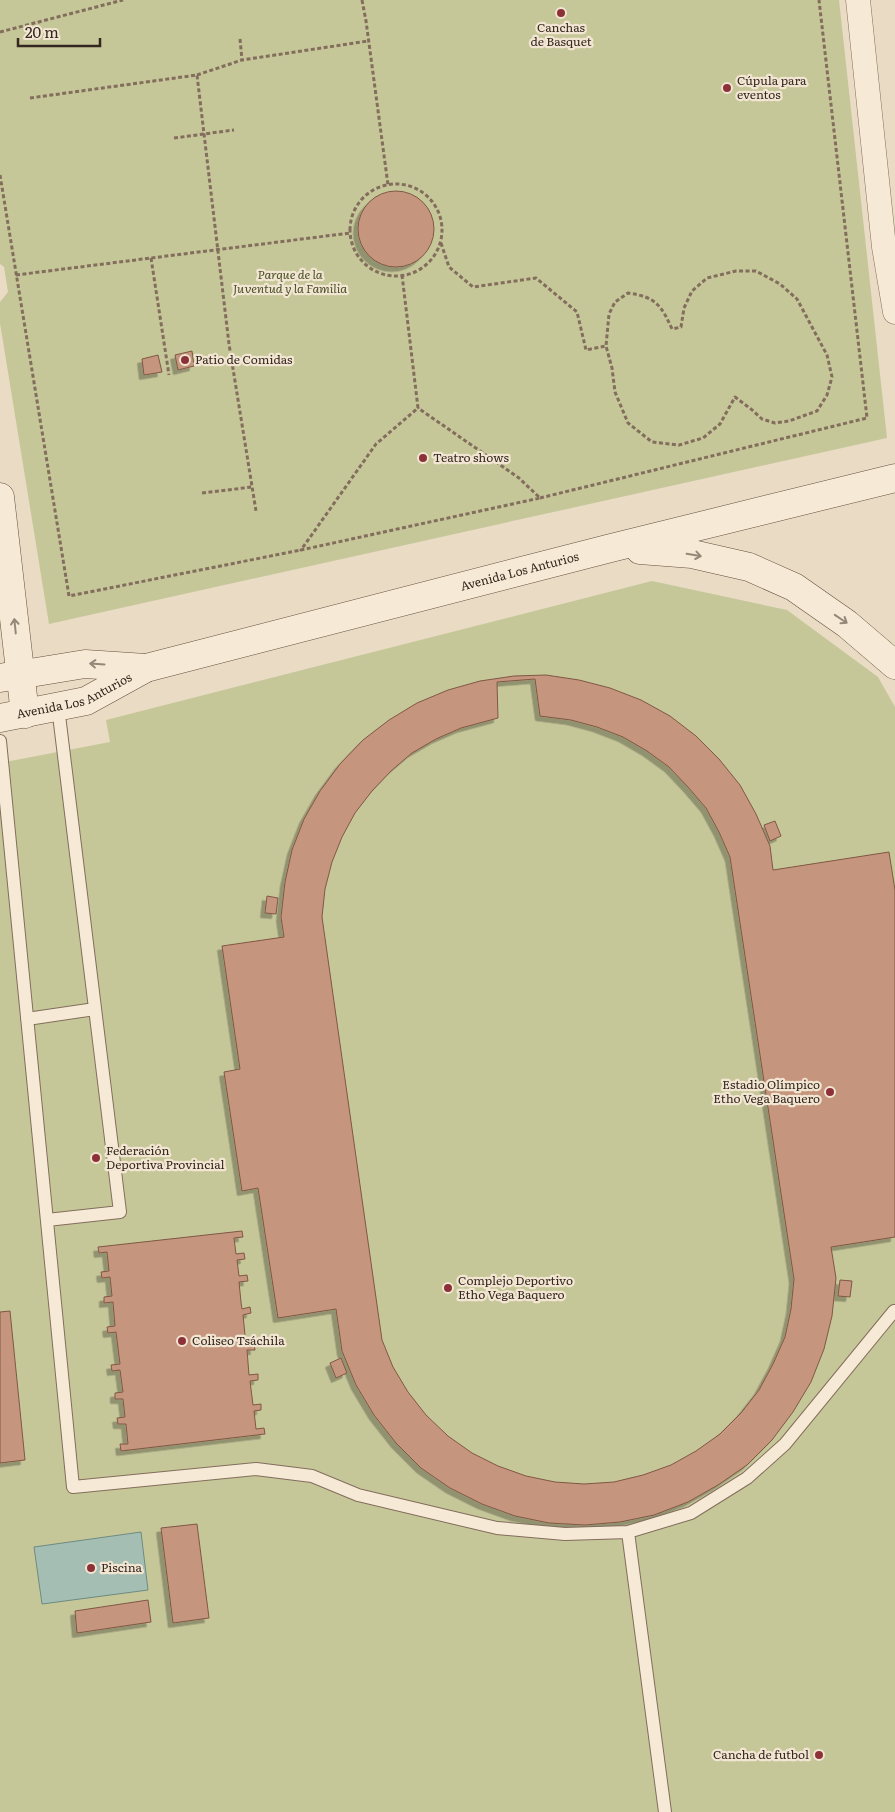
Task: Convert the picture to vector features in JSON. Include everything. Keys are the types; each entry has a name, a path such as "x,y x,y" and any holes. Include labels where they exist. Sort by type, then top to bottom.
{"street":[{"path":"858,0 884,247 895,312"},
{"name":"Avenida Los Anturios","path":"12,716 86,701 146,668 611,548 895,478"},
{"path":"0,496 12,716"},
{"path":"611,548 692,554 749,566 801,592 848,624 895,665"},
{"name":"Avenida Los Anturios","path":"10,676 85,664 146,668"}],"lane":[{"path":"47,1220 120,1212 58,707"},
{"path":"0,740 73,1487 256,1468 312,1476 358,1495 497,1528 565,1534 628,1532 691,1513 747,1478 785,1444 894,1311"},
{"path":"27,1019 95,1009"},
{"path":"628,1532 665,1812"}],"path":[{"path":"0,32 124,0"},
{"path":"362,0 388,185"},
{"path":"0,176 69,596 301,550 540,498 867,418 819,0"},
{"path":"240,39 242,60"},
{"path":"30,98 197,75 242,60 368,41"},
{"path":"197,75 229,344 256,510"},
{"path":"174,138 234,130"},
{"path":"395,183 410,185 427,194 439,210 443,229 441,243 436,256 426,266 411,274 394,276 377,272 363,263 354,249 350,233 351,218 357,204 367,193 381,186 395,183"},
{"path":"16,275 350,233"},
{"path":"441,243 449,267 473,287 536,278 577,312 586,350 606,346"},
{"path":"151,258 169,375"},
{"path":"736,271 756,271 780,284 798,299 827,355 832,377 827,395 817,411 788,421 775,423 762,419 735,398 720,424 703,438 679,445 652,442 628,423 615,392 612,368 606,346 609,314 615,302 628,293 646,296 658,305 672,329 681,328 684,308 692,291 707,278 736,271"},
{"path":"402,275 418,408 519,478 540,498"},
{"path":"301,550 376,444 418,408"},
{"path":"202,493 252,487"}],"green space":[{"name":"Parque de la Juventud y la Familia","path":"0,0 839,0 887,438 49,624 0,323 0,302 8,292 4,267 0,264"},
{"name":"Complejo Deportivo Etho Vega Baquero","path":"652,581 787,610 878,677 895,707 895,1812 0,1812 0,763 110,742 106,720"}],"shaded area":[{"name":"Piscina","path":"141,1532 148,1590 42,1604 34,1547"}],"building":[{"path":"389,191 403,191 417,197 428,208 434,222 431,244 423,256 403,267 389,267 375,261 364,250 358,236 358,222 364,208 375,197"},
{"name":"Patio de Comidas","path":"192,351 194,366 178,370 175,355"},
{"path":"158,355 162,372 144,375 142,359"},
{"name":"Estadio Olímpico Etho Vega Baquero","path":"546,675 579,680 610,688 641,700 670,716 696,736 719,759 740,785 756,814 770,846 773,870 889,852 895,890 895,1237 831,1247 836,1278 832,1316 824,1349 811,1382 793,1412 772,1440 747,1465 718,1485 688,1502 654,1515 620,1522 585,1525 549,1523 515,1516 482,1504 450,1488 421,1468 396,1443 374,1415 356,1385 342,1351 336,1309 278,1318 258,1188 242,1191 224,1072 240,1069 222,946 284,937 281,917 285,882 292,850 304,819 320,791 340,764 363,740 389,720 417,703 448,690 480,681 514,676","holes":["535,679 540,716 571,720 597,727 623,737 647,751 669,767 688,787 706,808 719,832 730,857 794,1279 791,1309 785,1337 759,1390 741,1413 720,1434 696,1451 671,1465 643,1475 614,1482 584,1484 555,1482 526,1476 498,1466 472,1453 448,1436 426,1415 408,1392 393,1367 382,1340 322,917 325,889 332,862 342,837 355,813 391,771 412,753 436,739 461,728 498,718 497,682"]},
{"path":"775,821 781,836 770,841 764,825"},
{"path":"267,896 278,898 276,914 265,913"},
{"name":"Coliseo Tsáchila","path":"242,1231 243,1237 234,1238 236,1254 244,1253 245,1259 237,1260 239,1276 247,1275 248,1281 239,1282 242,1309 250,1307 251,1313 243,1315 246,1345 254,1343 255,1350 247,1350 249,1375 258,1374 258,1380 250,1381 253,1405 261,1404 261,1410 254,1411 256,1429 264,1428 265,1434 121,1451 120,1444 128,1444 126,1424 118,1424 117,1418 125,1417 123,1399 115,1399 115,1393 123,1392 120,1370 112,1371 111,1365 120,1364 116,1332 108,1333 107,1327 115,1326 113,1302 104,1303 104,1297 112,1296 110,1277 102,1278 101,1272 109,1271 107,1252 99,1253 98,1247"},
{"path":"840,1280 852,1281 850,1297 838,1296"},
{"path":"10,1311 25,1460 0,1463 0,1312"},
{"path":"341,1358 347,1373 336,1378 330,1363"},
{"path":"197,1524 209,1618 173,1623 161,1528"},
{"path":"148,1600 151,1622 77,1633 75,1611"}],"place":[{"name":"Canchas de Basquet","path":"561,13"},
{"name":"Cúpula para eventos","path":"727,88"},
{"name":"Patio de Comidas","path":"185,360"},
{"name":"Teatro shows","path":"423,458"},
{"name":"Estadio Olímpico Etho Vega Baquero","path":"830,1092"},
{"name":"Federación Deportiva Provincial","path":"96,1158"},
{"name":"Complejo Deportivo Etho Vega Baquero","path":"448,1288"},
{"name":"Coliseo Tsáchila","path":"182,1341"},
{"name":"Piscina","path":"91,1568"},
{"name":"Cancha de futbol","path":"819,1755"}]}
